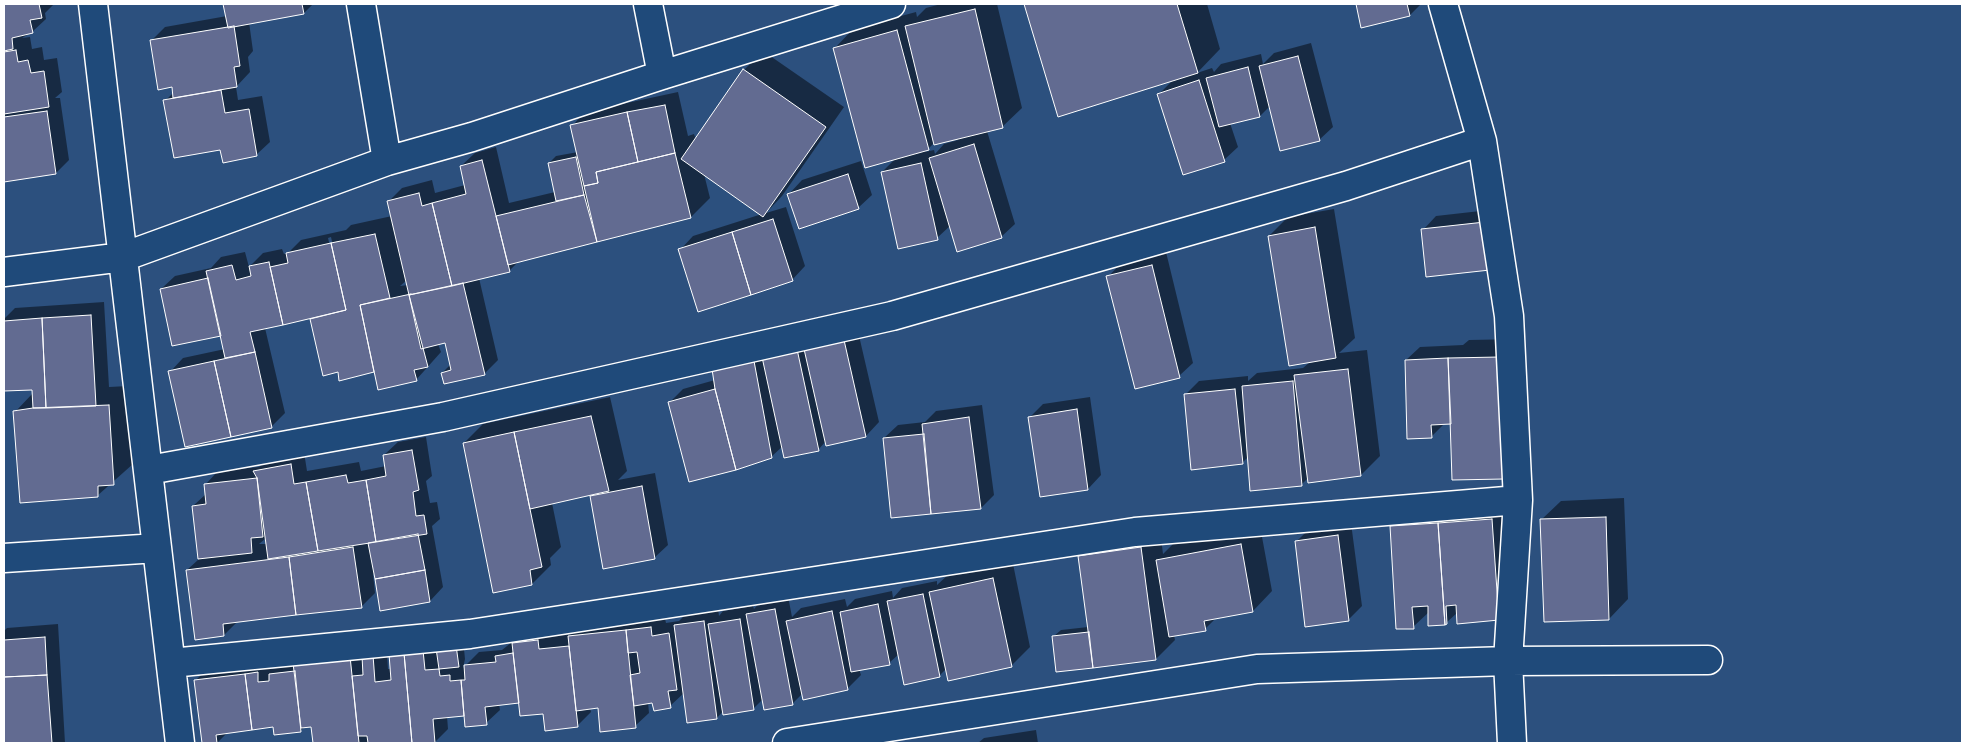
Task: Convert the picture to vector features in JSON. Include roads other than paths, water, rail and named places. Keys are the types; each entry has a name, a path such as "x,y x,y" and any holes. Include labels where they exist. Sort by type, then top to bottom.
{"street":[{"path":"93,4 180,743"},
{"path":"362,4 386,161"},
{"path":"648,4 662,75"},
{"path":"4,272 123,258 386,161 472,137 662,75 891,4"},
{"path":"1443,4 1482,141 1509,316 1518,500 1508,661 1512,743"},
{"path":"149,470 443,417 892,316 1346,186 1482,141"},
{"path":"171,663 470,634 1135,532 1518,500"},
{"path":"4,558 157,548"},
{"path":"788,743 1258,669 1508,661 1708,660"}]}
